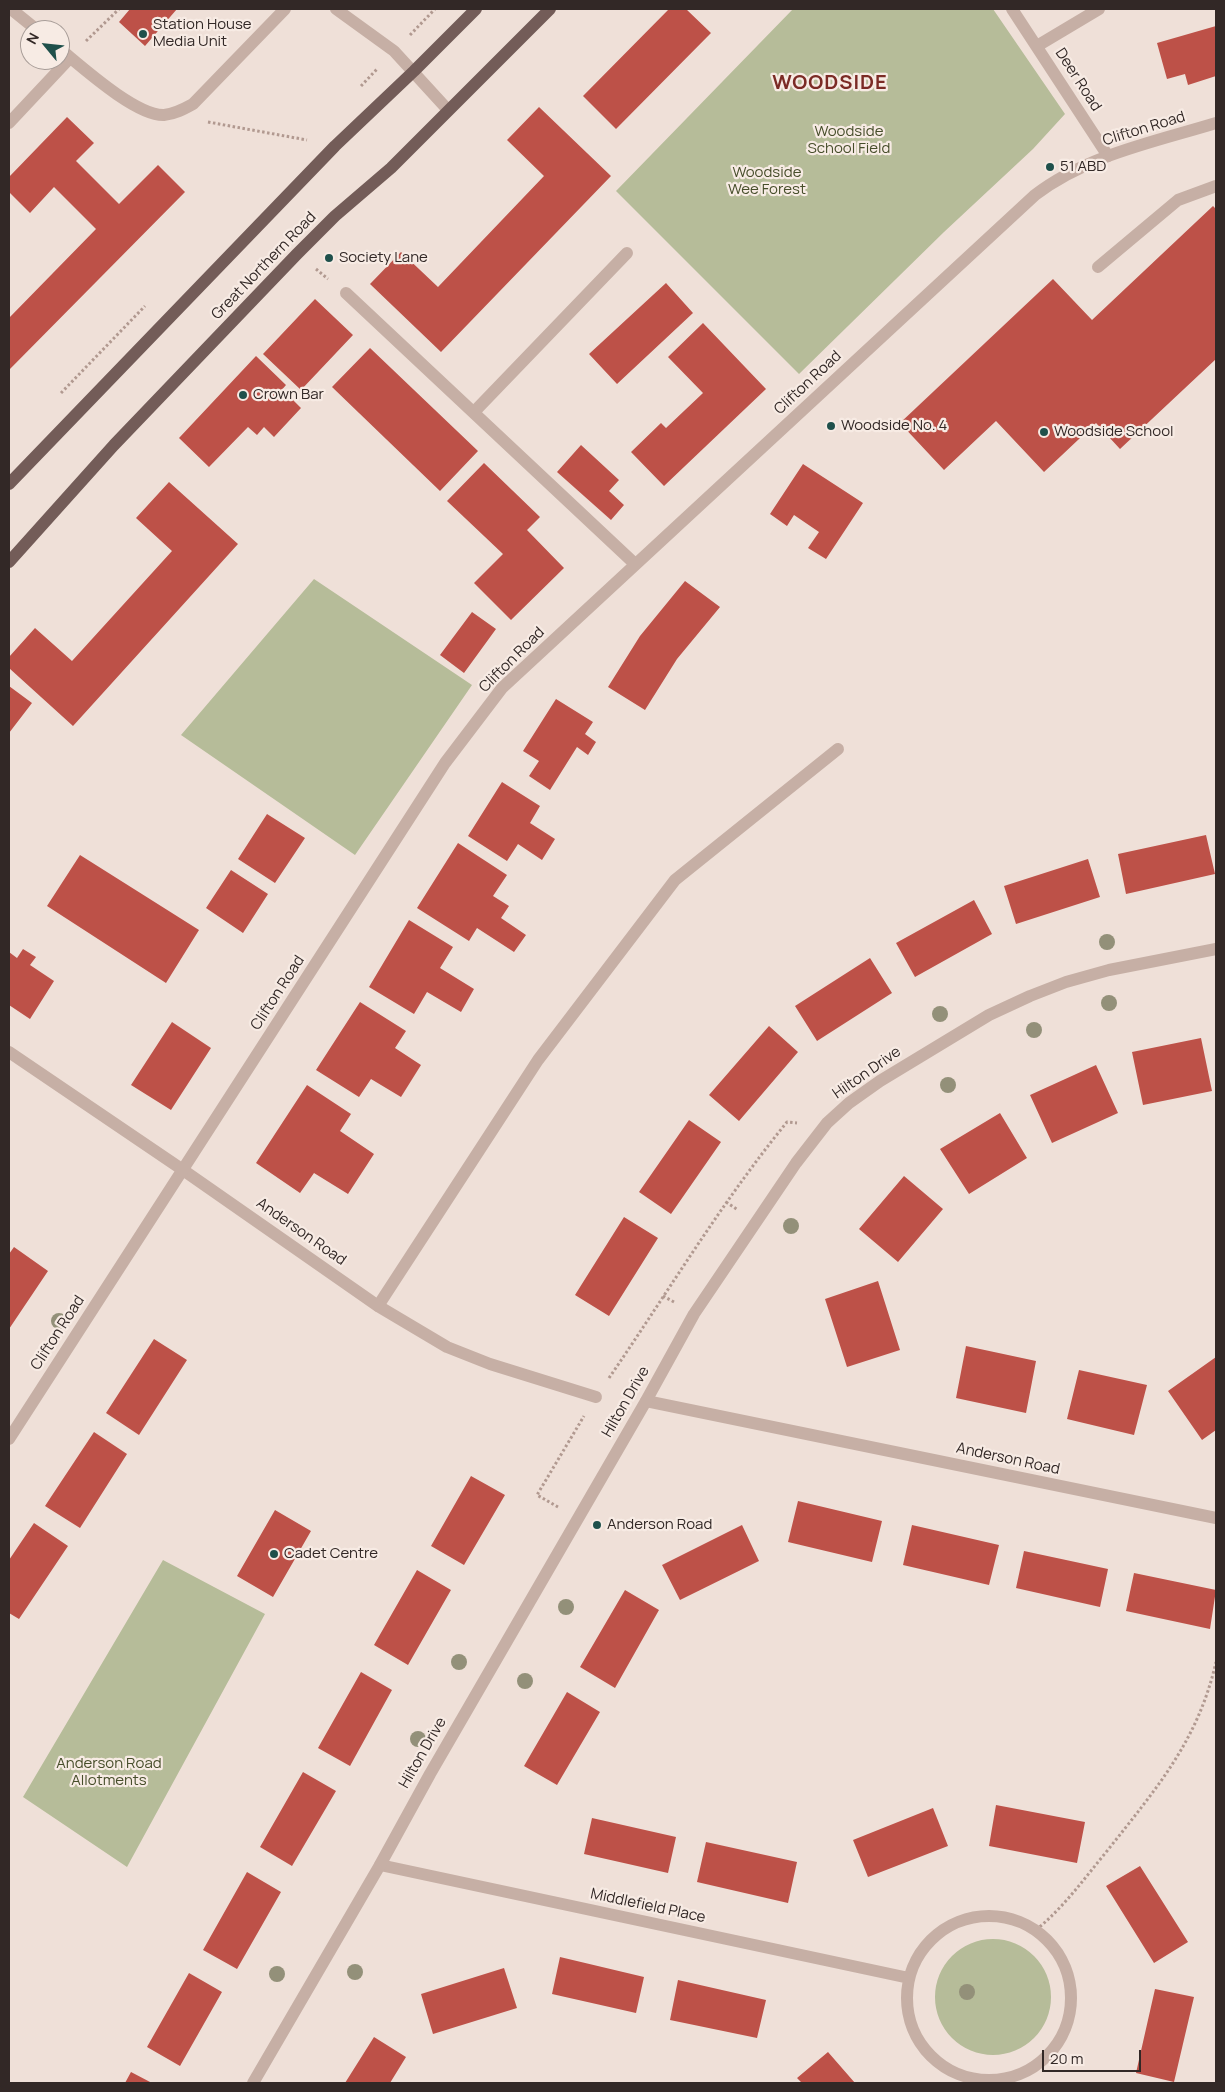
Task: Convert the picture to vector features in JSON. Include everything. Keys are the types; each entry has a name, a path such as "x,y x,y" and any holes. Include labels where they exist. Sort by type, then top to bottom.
{"main road":[{"path":"9,484 335,146 476,9"},
{"name":"Great Northern Road","path":"11,560 114,445 297,254 335,216 391,168 550,9"}],"street":[{"path":"11,9 25,20"},
{"path":"70,58 112,91 151,113 164,115 179,112 193,104 208,90 226,68 285,9"},
{"path":"336,9 394,51 448,110"},
{"name":"Deer Road","path":"1012,9 1108,156"},
{"name":"Deer Road","path":"1037,46 1099,9"},
{"path":"9,124 59,70"},
{"name":"Clifton Road","path":"9,1439 445,763 502,688 1012,214 1054,180 1076,168 1108,156 1216,124"},
{"path":"1098,267 1178,200 1216,186"},
{"path":"474,412 627,253"},
{"path":"346,293 635,564"},
{"path":"378,1306 538,1060 675,880 838,749"},
{"name":"Hilton Drive","path":"254,2083 646,1401 694,1314 796,1163 827,1123 849,1103 880,1080 989,1015 1030,996 1066,982 1109,970 1216,949"},
{"name":"Anderson Road","path":"9,1052 378,1306 447,1347 490,1364 596,1397"},
{"name":"Anderson Road","path":"646,1401 1216,1518"},
{"name":"Middlefield Place","path":"380,1865 908,1978"},
{"path":"986,1916 1012,1919 1036,1930 1054,1948 1066,1970 1072,1996 1068,2021 1058,2044 1040,2063 1018,2076 992,2082 967,2078 944,2068 925,2051 912,2029 906,2004 908,1978 919,1954 937,1934 960,1921 986,1916"}],"path":[{"path":"70,58 119,9"},
{"path":"233,128 281,136"},
{"path":"297,254 346,293"},
{"path":"578,1519 536,1495 596,1397 726,1202 787,1122 827,1123"},
{"path":"1036,1930 1057,1913 1149,1798 1176,1760 1190,1736 1210,1690 1216,1662"}],"green space":[{"name":"Woodside School Field","path":"793,9 993,9 1065,114 1033,149 944,232 799,374 616,191"},
{"path":"314,579 472,685 355,855 181,735"},
{"name":"Anderson Road Allotments","path":"163,1560 265,1614 127,1867 23,1797"},
{"path":"993,1939 1015,1944 1034,1956 1046,1975 1051,1997 1046,2019 1034,2038 1015,2050 993,2055 971,2050 952,2038 940,2019 935,1997 940,1975 952,1956 971,1944"}],"building":[{"name":"Station House Media Unit","path":"130,9 177,9 145,46 119,22"},
{"path":"669,9 686,9 711,33 616,129 583,96"},
{"path":"1216,26 1216,76 1188,85 1185,74 1167,79 1157,43"},
{"path":"539,107 611,176 441,352 370,284 401,252 438,287 544,176 507,140"},
{"path":"67,117 94,143 76,161 119,204 158,165 185,192 9,370 9,318 96,229 54,187 30,213 9,192 9,177"},
{"path":"1213,206 1216,209 1216,359 1120,449 1096,423 1044,472 996,421 944,470 900,423 1053,279 1092,320"},
{"path":"666,283 693,313 617,384 589,354"},
{"path":"315,299 353,335 301,390 263,354"},
{"path":"703,323 766,389 664,486 631,452 661,423 666,428 703,393 668,357"},
{"path":"370,348 478,451 440,491 332,387"},
{"path":"256,356 286,385 280,392 288,400 290,397 301,408 274,437 264,427 257,435 248,427 209,467 179,438"},
{"path":"581,445 619,480 609,491 624,505 611,520 557,472"},
{"path":"484,463 540,517 527,530 564,568 511,620 474,583 503,554 447,501"},
{"path":"803,464 863,503 826,559 808,548 819,532 794,515 787,526 770,514"},
{"path":"169,482 238,544 73,726 9,668 9,657 35,628 72,661 172,551 136,518"},
{"path":"685,581 720,607 677,659 645,710 608,687 640,636"},
{"path":"472,612 496,629 464,673 440,655"},
{"path":"9,686 32,703 9,733"},
{"path":"556,699 593,722 585,734 596,742 588,755 577,747 550,790 529,776 539,761 523,751"},
{"path":"502,782 540,806 530,823 555,839 542,860 518,844 507,861 468,836"},
{"path":"267,814 305,838 275,883 238,859"},
{"path":"1206,835 1215,874 1126,894 1118,854"},
{"path":"458,843 507,875 493,896 509,906 501,918 526,935 514,952 477,928 469,941 417,908"},
{"path":"80,855 199,930 166,983 47,906"},
{"path":"1088,859 1100,897 1016,924 1004,886"},
{"path":"231,870 268,894 243,933 206,908"},
{"path":"974,900 992,934 915,977 896,943"},
{"path":"409,920 453,947 440,968 474,989 461,1012 427,992 414,1014 369,987"},
{"path":"23,949 36,957 30,965 54,981 30,1019 9,1005 9,952 17,958"},
{"path":"870,958 892,993 817,1041 795,1006"},
{"path":"360,1002 406,1031 395,1048 421,1065 401,1097 371,1079 359,1097 316,1070"},
{"path":"172,1022 211,1048 171,1110 131,1085"},
{"path":"769,1026 798,1052 739,1121 709,1095"},
{"path":"1201,1038 1212,1091 1143,1105 1132,1052"},
{"path":"1096,1065 1118,1113 1052,1143 1030,1095"},
{"path":"307,1085 351,1114 340,1131 374,1154 348,1194 314,1173 300,1193 256,1163"},
{"path":"1000,1113 1027,1158 969,1194 940,1149"},
{"path":"689,1120 721,1142 671,1214 639,1192"},
{"path":"904,1176 943,1209 898,1262 859,1229"},
{"path":"624,1217 658,1238 609,1316 575,1295"},
{"path":"14,1247 48,1271 9,1329 9,1254"},
{"path":"878,1281 900,1350 847,1367 825,1299"},
{"path":"154,1339 187,1360 139,1435 106,1413"},
{"path":"966,1346 1036,1361 1026,1413 956,1398"},
{"path":"1216,1357 1216,1430 1202,1440 1168,1391"},
{"path":"1079,1370 1147,1385 1134,1435 1067,1419"},
{"path":"94,1432 127,1454 80,1528 45,1506"},
{"path":"471,1476 505,1495 464,1565 431,1546"},
{"path":"798,1501 882,1521 872,1562 788,1542"},
{"name":"Cadet Centre","path":"275,1510 311,1531 273,1597 237,1576"},
{"path":"34,1523 68,1546 19,1619 9,1613 9,1560"},
{"path":"742,1525 759,1561 680,1600 662,1565"},
{"path":"912,1525 999,1545 989,1585 903,1565"},
{"path":"1024,1551 1108,1569 1100,1607 1016,1588"},
{"path":"417,1570 451,1590 408,1665 374,1645"},
{"path":"1134,1573 1216,1590 1210,1629 1126,1611"},
{"path":"625,1590 659,1610 615,1688 580,1667"},
{"path":"361,1672 392,1690 350,1766 318,1748"},
{"path":"567,1692 600,1712 557,1785 524,1766"},
{"path":"303,1772 336,1791 292,1866 260,1847"},
{"path":"996,1805 1085,1822 1077,1863 989,1846"},
{"path":"933,1808 948,1846 868,1877 853,1840"},
{"path":"592,1818 676,1837 668,1873 584,1854"},
{"path":"706,1842 797,1862 788,1903 697,1882"},
{"path":"1140,1866 1188,1942 1154,1963 1106,1886"},
{"path":"247,1872 281,1892 237,1969 203,1950"},
{"path":"560,1957 644,1977 636,2013 552,1994"},
{"path":"504,1968 517,2008 433,2034 421,1994"},
{"path":"189,1973 222,1992 180,2066 147,2047"},
{"path":"678,1980 766,2000 757,2038 670,2020"},
{"path":"1155,1989 1194,1997 1174,2082 1136,2073"},
{"path":"374,2037 406,2057 390,2083 345,2083"},
{"path":"828,2052 855,2083 802,2083 797,2078"},
{"path":"131,2072 152,2083 125,2083"}],"place":[{"name":"Station House Media Unit","path":"143,34"},
{"name":"51 ABD","path":"1050,167"},
{"name":"Society Lane","path":"329,258"},
{"name":"Crown Bar","path":"243,395"},
{"name":"Woodside No. 4","path":"831,426"},
{"name":"Woodside School","path":"1044,432"},
{"name":"Anderson Road","path":"597,1525"},
{"name":"Cadet Centre","path":"274,1554"}],"district":[{"name":"WOODSIDE","path":"830,83"}],"park label":[{"name":"Woodside Wee Forest","path":"767,182"}]}
